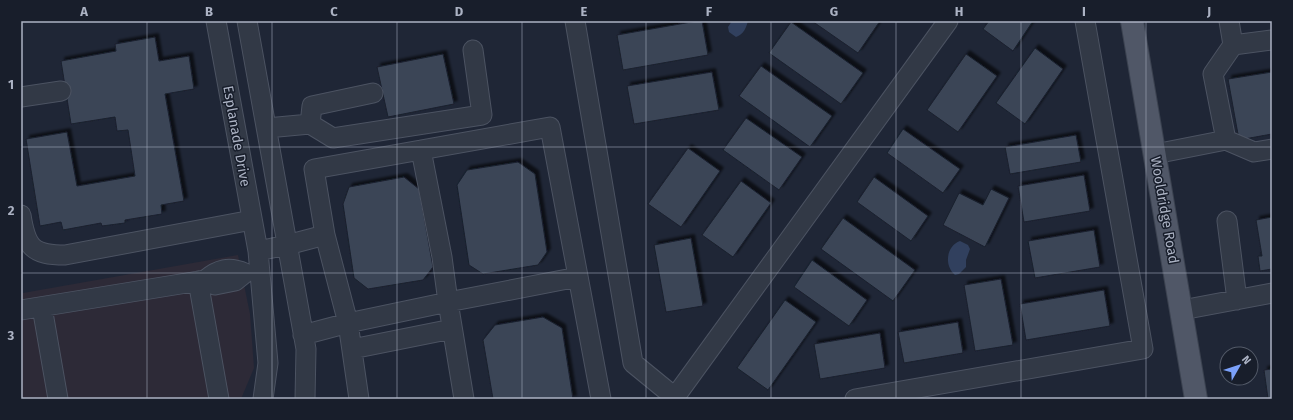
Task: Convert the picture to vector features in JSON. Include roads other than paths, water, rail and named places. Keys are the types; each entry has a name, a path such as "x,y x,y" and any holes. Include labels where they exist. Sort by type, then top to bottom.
{"main road":[{"name":"Wooldridge Road","path":"1132,21 1196,399"}],"street":[{"name":"Esplanade Drive","path":"216,21 258,251 252,271 268,363 263,399"},
{"path":"248,21 306,349 305,399"},
{"path":"575,21 633,363 676,398 948,21"},
{"path":"855,399 1143,349 1085,21"},
{"path":"1226,140 1213,74 1234,45 1230,21"},
{"path":"1234,45 1272,40"},
{"path":"267,128 310,124 333,138 482,115 473,50"},
{"path":"21,97 61,91"},
{"path":"310,124 312,106 373,93"},
{"path":"359,399 348,323 325,235 314,169 550,127 601,399"},
{"path":"1155,154 1226,140 1254,152 1272,149"},
{"path":"421,150 442,257 464,399"},
{"path":"21,215 24,234 33,248 40,253 51,255 65,255 252,220"},
{"path":"1227,221 1237,300"},
{"path":"258,251 287,246 325,235"},
{"path":"21,310 202,281 215,285 234,281 252,271"},
{"path":"303,335 348,323 578,277"},
{"path":"202,281 219,399"},
{"path":"1182,310 1272,293"},
{"path":"42,307 58,399"},
{"path":"352,349 452,329"}],"water":[{"path":"732,21 748,21 743,32 739,36 736,37 729,32 728,27"},
{"path":"960,241 968,245 970,249 966,260 966,267 959,274 955,275 949,267 948,256 952,247"}]}
